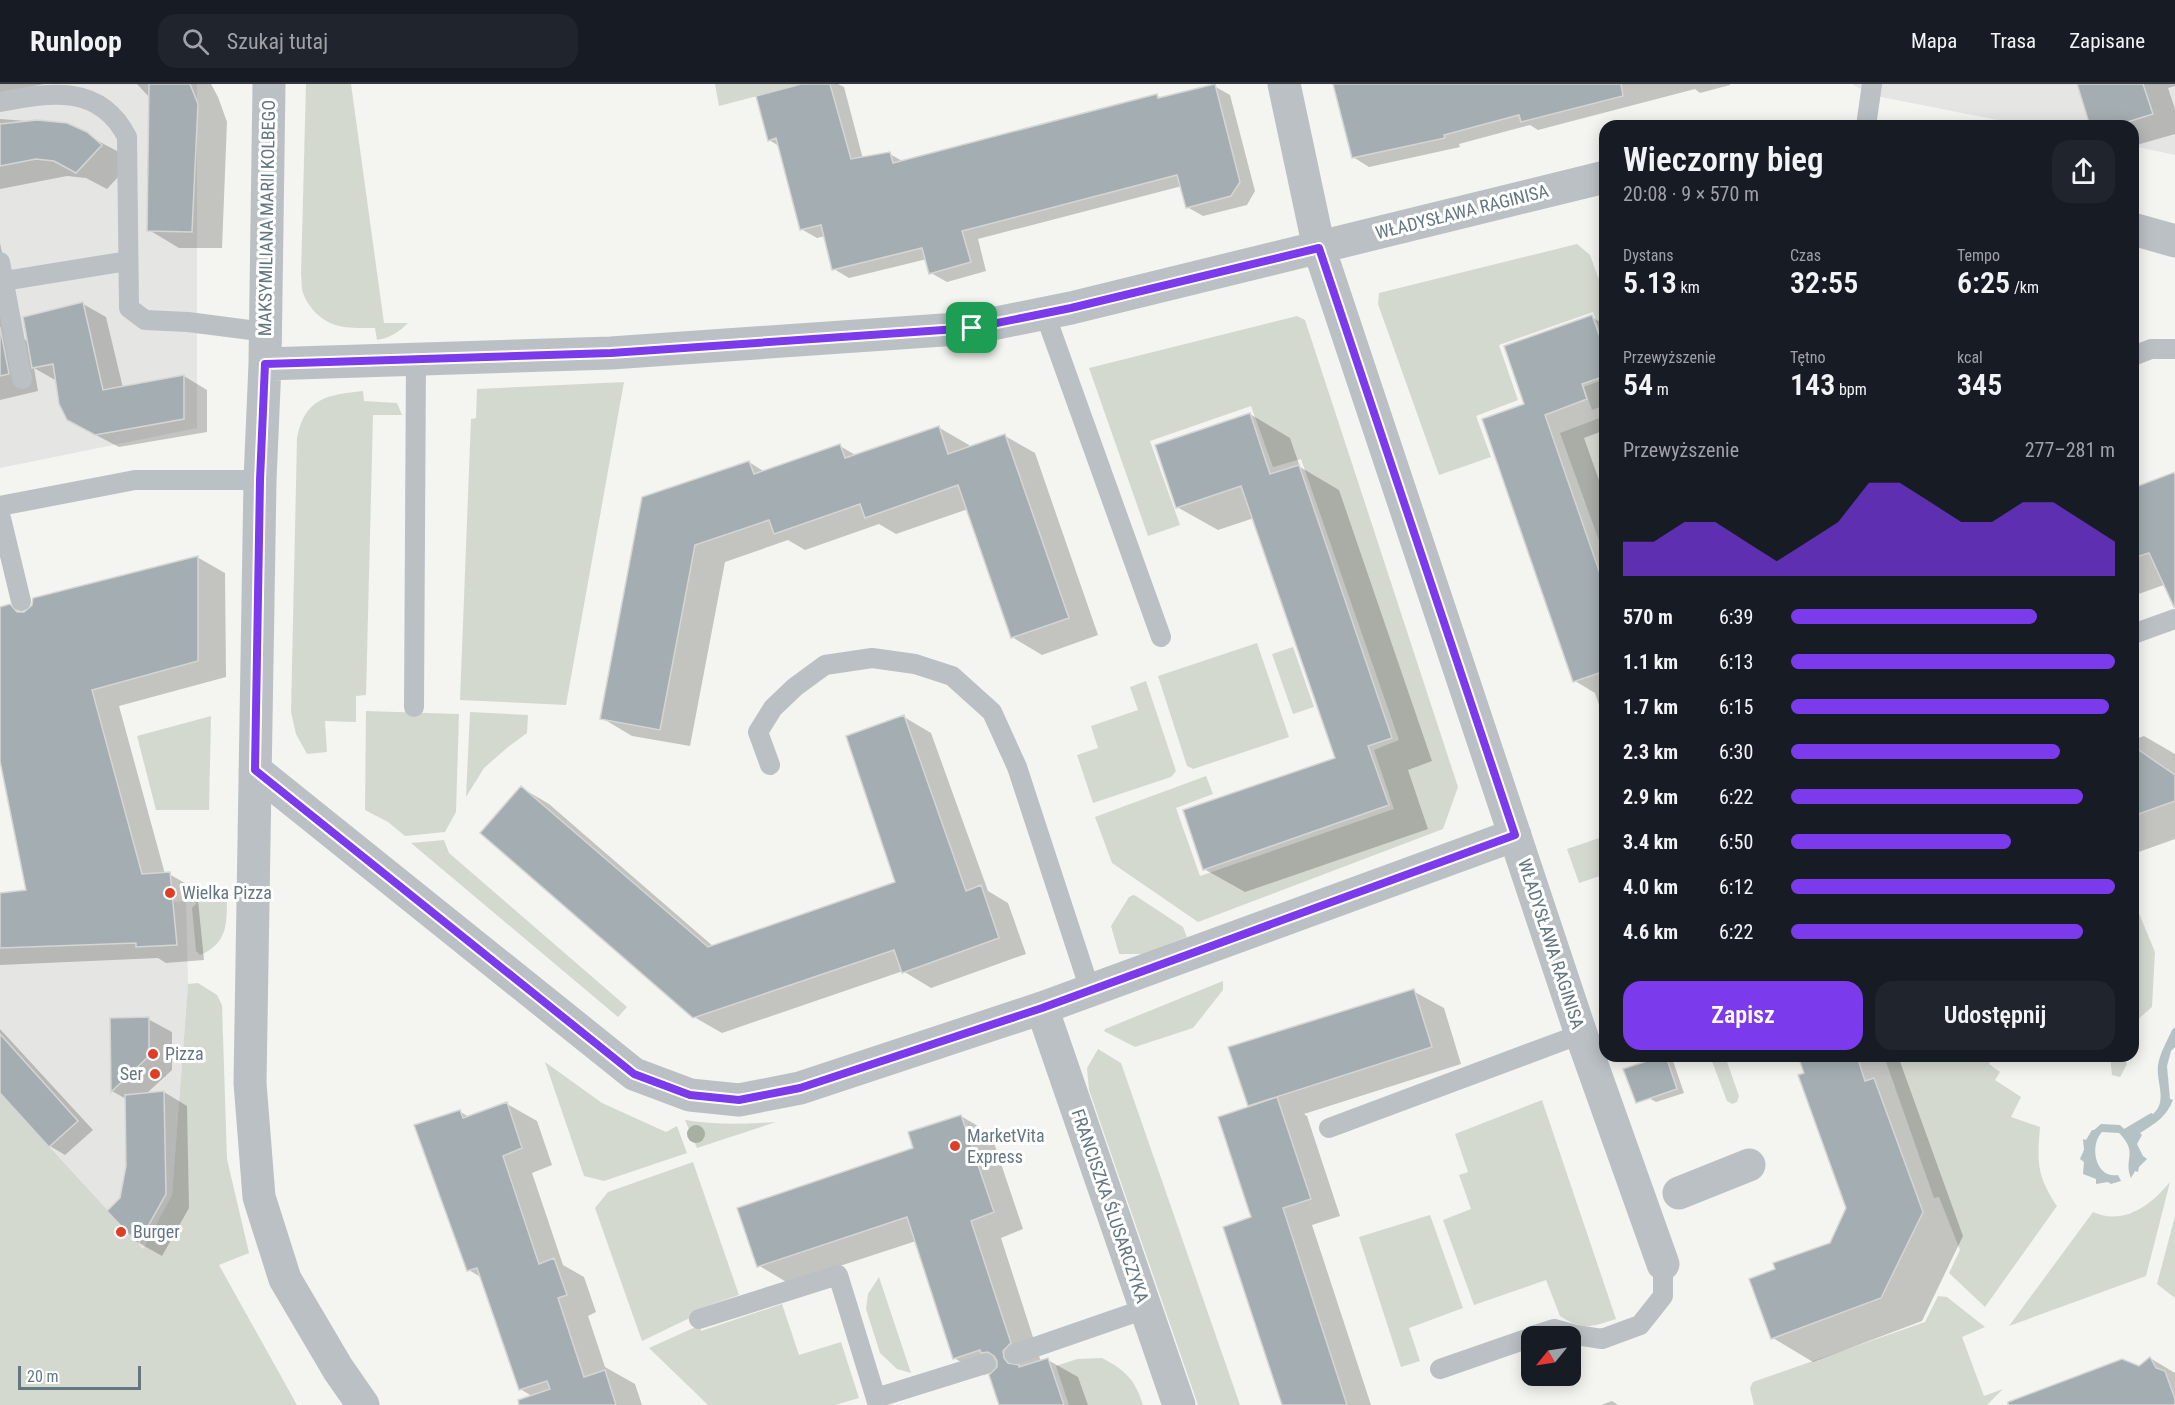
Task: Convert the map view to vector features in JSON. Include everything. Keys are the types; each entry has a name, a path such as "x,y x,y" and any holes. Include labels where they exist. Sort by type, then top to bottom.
{"street":[{"name":"MAKSYMILIANA MARII KOLBEGO","path":"269,84 250,1083 259,1197 285,1279 338,1369 363,1405"},
{"name":"WŁADYSŁAWA RAGINISA","path":"1284,84 1319,248 1515,835 1592,1050 1663,1264"},
{"name":"WŁADYSŁAWA RAGINISA","path":"265,364 611,353 972,328 1045,314 1599,181"},
{"path":"2139,231 2175,241"},
{"path":"255,770 634,1074 690,1095 739,1100 800,1088 1042,1008 1515,835"},
{"name":"FRANCISZKA ŚLUSARCZYKA","path":"1042,1008 1179,1405"},
{"path":"1679,1193 1749,1165"}],"lane":[{"path":"1867,120 1872,84"},
{"path":"0,102 40,94 71,93 101,104 120,123 127,137 129,308 145,320 188,322 266,332"},
{"path":"22,379 2,272 128,261"},
{"path":"1045,314 1161,637"},
{"path":"2139,354 2151,349 2175,349"},
{"path":"414,707 416,359"},
{"path":"0,507 135,480 260,480"},
{"path":"0,514 21,601"},
{"path":"2139,632 2175,619"},
{"path":"770,765 758,732 773,708 795,687 825,665 872,658 915,664 951,676 992,712 1017,767 1090,990"},
{"path":"1329,1128 1592,1050"},
{"path":"1643,1207 1679,1193"},
{"path":"1581,1336 1602,1339 1640,1324 1663,1296 1663,1264"},
{"path":"699,1320 838,1275 877,1402 985,1364"},
{"path":"1015,1354 1145,1309"},
{"path":"1440,1369 1521,1341"}],"shaded area":[{"path":"0,84 197,84 197,428 0,468"},
{"path":"306,84 351,84 384,323 408,323 398,332 386,338 377,340 375,328 341,326 327,321 313,310 303,293 301,274"},
{"path":"715,84 803,84 719,106"},
{"path":"1852,84 2175,84 2175,155 2139,147 2139,120 1998,120 1871,95"},
{"path":"1577,244 1590,255 1599,280 1599,328 1593,312 1499,345 1518,400 1476,416 1491,457 1439,475 1378,304 1379,293"},
{"path":"1297,316 1305,320 1458,787 1443,829 1198,922 1112,863 1095,817 1206,776 1213,794 1176,808 1200,876 1394,809 1374,750 1399,740 1301,459 1273,467 1251,406 1150,441 1180,525 1148,536 1089,368"},
{"path":"1599,381 1599,407 1592,410 1584,387"},
{"path":"624,382 566,705 460,700 471,419 476,418 477,389"},
{"path":"363,391 364,401 397,403 402,415 373,415 366,695 356,696 356,722 325,721 327,752 307,754 296,734 291,712 297,438 301,424 312,406 339,394"},
{"path":"1599,418 1599,540 1560,433"},
{"path":"1257,643 1289,737 1193,769 1187,766 1158,676"},
{"path":"1293,647 1314,707 1293,714 1272,654"},
{"path":"1146,681 1176,771 1171,777 1093,803 1077,755 1098,748 1091,726 1138,710 1130,687"},
{"path":"366,711 459,714 456,812 445,832 405,836 388,822 365,810"},
{"path":"470,712 528,715 527,733 484,768 466,797"},
{"path":"211,716 209,810 156,810 137,736"},
{"path":"1599,838 1599,876 1579,883 1567,849"},
{"path":"444,840 449,853 627,1007 618,1017 411,843"},
{"path":"153,876 156,903 186,901 188,984 172,1195 143,1250 0,1093 0,893"},
{"path":"227,888 226,918 222,935 218,943 200,955 196,951 192,908 196,904 194,894 197,891"},
{"path":"1133,895 1183,927 1187,937 1144,954 1119,954 1111,926 1129,897"},
{"path":"2139,913 2155,952 2152,1007 2139,1018"},
{"path":"1223,981 1223,990 1193,1028 1135,1047 1104,1031 1105,1029"},
{"path":"198,983 217,995 222,1005 227,1159 249,1253 219,1265 297,1405 0,1405 0,1093 143,1249 172,1195 188,984"},
{"path":"2175,1027 2175,1047 2171,1051 2167,1066 2170,1099 2173,1100 2160,1119 2140,1133 2142,1135 2137,1144 2147,1159 2131,1178 2129,1151 2125,1140 2119,1133 2102,1132 2096,1145 2096,1160 2104,1172 2118,1175 2121,1181 2096,1184 2096,1179 2083,1174 2084,1162 2080,1159 2084,1150 2083,1139 2086,1140 2092,1130 2101,1124 2120,1125 2124,1129 2151,1113 2153,1114 2161,1098 2158,1072 2160,1056"},
{"path":"1098,1049 1121,1063 1240,1405 1198,1405 1089,1090 1087,1068"},
{"path":"545,1062 602,1103 666,1132 677,1126 687,1153 604,1181 584,1176"},
{"path":"1712,1062 1727,1062 1739,1096 1737,1102 1732,1104 1727,1101"},
{"path":"1886,1062 1990,1062 1989,1064 2000,1072 1995,1080 2021,1097 2011,1117 2040,1127 2040,1169 2045,1186 2057,1206 1985,1307 1949,1273 1960,1250 1939,1197 1934,1198"},
{"path":"2111,1062 2126,1062 2120,1077 2112,1075"},
{"path":"1542,1100 1616,1319 1600,1324 1582,1326 1560,1316 1546,1280 1474,1305 1443,1220 1471,1209 1459,1175 1468,1172 1455,1134"},
{"path":"685,1120 730,1124 776,1122 697,1148"},
{"path":"693,1162 739,1295 695,1310 696,1315 642,1341 595,1208 608,1192"},
{"path":"2170,1182 2146,1276 2009,1326 2093,1212 2104,1216 2126,1215 2145,1205"},
{"path":"1430,1215 1463,1308 1409,1328 1420,1361 1401,1367 1359,1237"},
{"path":"2175,1216 2175,1298 2157,1284"},
{"path":"879,1277 911,1373 897,1369 880,1353 866,1309 868,1294"},
{"path":"1938,1296 1947,1297 1985,1327 1962,1337 1984,1396 2003,1389 1987,1405 1754,1405 1750,1388 1753,1382 1925,1322"},
{"path":"782,1304 799,1355 841,1342 859,1398 835,1405 708,1405 649,1348 700,1325 701,1331"},
{"path":"1102,1358 1128,1376 1143,1405 1069,1405 1056,1366 1077,1359"}],"building":[{"path":"149,84 190,84 198,104 192,232 147,231"},
{"path":"801,84 830,84 851,159 890,152 893,163 1157,94 1158,98 1215,84 1240,182 1231,196 1186,208 1177,175 962,231 971,262 929,274 922,248 832,270 821,225 800,230 776,138 768,141 756,96"},
{"path":"1333,84 1621,84 1623,96 1521,122 1519,115 1444,135 1445,138 1352,158"},
{"path":"2077,84 2143,84 2153,114 2134,120 2088,120"},
{"path":"37,120 67,123 87,132 102,145 76,173 54,161 36,159 0,166 0,124"},
{"path":"83,302 103,390 184,375 184,419 95,435 67,420 59,404 53,364 32,368 23,317"},
{"path":"1592,315 1599,334 1599,378 1582,384 1587,399 1545,415 1599,571 1599,673 1573,682 1482,419 1524,404 1504,346"},
{"path":"0,327 9,374 0,376"},
{"path":"1250,413 1270,474 1299,465 1392,738 1368,746 1389,805 1203,870 1183,810 1335,758 1241,486 1176,508 1155,445"},
{"path":"939,426 948,454 1005,434 1069,618 1011,638 958,485 865,518 860,504 774,534 769,520 695,545 660,730 600,719 642,497 749,461 754,474 840,444 845,458"},
{"path":"2175,472 2175,607 2149,553 2139,556 2139,486"},
{"path":"198,556 198,661 92,690 142,874 170,872 177,945 136,947 136,943 0,948 0,893 26,890 0,761 0,607 10,604 17,612 24,612 32,605 33,598"},
{"path":"904,715 966,891 981,885 999,938 902,973 894,950 693,1018 480,833 521,786 708,947 895,882 846,736"},
{"path":"2139,750 2175,775 2175,801 2139,814"},
{"path":"1414,989 1432,1047 1248,1106 1228,1047"},
{"path":"149,1017 149,1056 111,1092 110,1018"},
{"path":"0,1034 78,1121 49,1147 0,1093"},
{"path":"1644,1062 1668,1062 1677,1089 1636,1103 1623,1069"},
{"path":"1800,1062 1859,1062 1865,1081 1874,1078 1923,1212 1881,1298 1771,1339 1749,1279 1775,1269 1773,1263 1830,1243 1846,1208 1798,1075 1804,1073"},
{"path":"164,1091 166,1194 138,1244 107,1211 120,1198 126,1166 125,1095"},
{"path":"1277,1097 1311,1199 1283,1208 1347,1405 1282,1405 1223,1227 1251,1217 1218,1117"},
{"path":"507,1102 522,1148 503,1156 539,1264 554,1258 567,1295 558,1298 584,1377 605,1370 616,1405 519,1405 518,1400 550,1389 547,1381 519,1390 477,1268 467,1271 414,1125 460,1110 463,1118"},
{"path":"961,1115 994,1212 971,1221 1011,1343 1003,1351 1004,1358 1008,1363 1019,1365 1019,1367 1048,1358 1064,1405 999,1405 989,1375 997,1367 994,1356 988,1352 981,1353 980,1350 953,1359 907,1217 757,1267 737,1208 913,1148 908,1132"},
{"path":"2150,1357 2156,1368 2165,1371 2175,1405 2008,1405 2008,1402 2122,1359 2139,1366"}],"place":[{"name":"Wielka Pizza","path":"170,893"},
{"name":"Pizza","path":"153,1054"},
{"name":"Ser","path":"155,1074"},
{"name":"MarketVita Express","path":"955,1146"},
{"name":"Burger","path":"121,1232"}],"route":[{"path":"1319,248 1515,835 1042,1008 800,1088 739,1100 690,1095 634,1074 255,770 260,480 265,364 611,353 972,328 1071,308 1319,248"}]}
